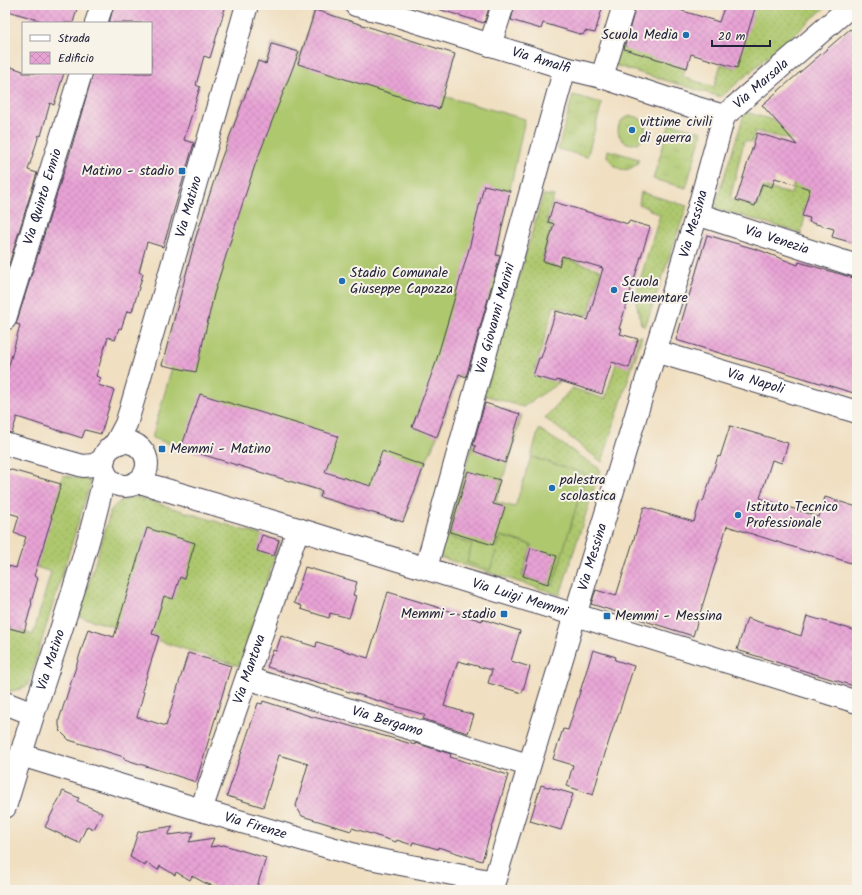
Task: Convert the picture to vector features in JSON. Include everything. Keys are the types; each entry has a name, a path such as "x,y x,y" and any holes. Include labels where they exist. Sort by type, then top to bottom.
{"street":[{"path":"96,22 102,5"},
{"name":"Via Matino","path":"5,807 67,613 96,514 107,495 116,469 126,424 248,5"},
{"name":"Via Amalfi","path":"356,5 389,9 490,46 602,77 724,116"},
{"path":"490,46 503,5"},
{"path":"602,77 624,5"},
{"name":"Via Marsala","path":"724,116 852,5"},
{"name":"Via Giovanni Marini","path":"426,568 565,68"},
{"name":"Via Quinto Ennio","path":"5,320 81,74"},
{"name":"Via Messina","path":"494,882 697,214 724,116"},
{"name":"Via Venezia","path":"697,214 857,266"},
{"name":"Via Napoli","path":"655,351 857,412"},
{"name":"Via Matino","path":"131,408 131,423 134,435 143,455"},
{"path":"5,444 83,466 94,464 116,469 140,479 144,474 143,455 134,445 121,442 116,469"},
{"name":"Via Luigi Memmi","path":"143,455 161,478 182,496"},
{"name":"Via Luigi Memmi","path":"116,469 143,483 182,496 426,568 857,702"},
{"name":"Via Mantova","path":"201,810 298,529"},
{"name":"Via Bergamo","path":"247,678 528,766"},
{"path":"5,703 34,714"},
{"name":"Via Firenze","path":"21,755 358,856 494,882"}],"green space":[{"path":"755,5 828,5 721,97 614,65 620,46 686,66 683,77 714,87 721,64 736,68"},
{"name":"Stadio Comunale Giuseppe Capozza","path":"315,10 455,54 443,96 525,119 496,255 506,257 470,378 459,375 437,437 424,466 403,522 320,497 319,490 152,438 172,367 162,365 195,240 220,162 258,61 266,63 272,43 301,53"},
{"path":"573,95 602,103 587,157 558,149"},
{"path":"745,112 844,140 820,157 801,233 714,208","holes":["755,131 804,143 791,194 763,187 758,206 730,199 744,141 752,142"]},
{"path":"632,116 642,120 646,130 642,140 632,144 622,140 618,130 622,120"},
{"path":"670,123 702,132 686,188 653,179"},
{"path":"608,150 639,159 637,164 632,167 624,170 620,169 613,164 607,156"},
{"path":"641,192 687,206 645,327 641,324 635,296 660,215 639,204"},
{"path":"543,195 554,196 547,220 553,222 542,262 561,268 564,258 601,270 588,316 554,306 534,374 560,382 523,407 484,395"},
{"path":"642,336 602,462 545,418 572,388 605,399 624,338"},
{"name":"palestra scolastica","path":"485,403 522,415 496,502 515,507 531,457 586,474 553,585 522,576 532,545 501,536 490,570 467,562 472,544 445,536"},
{"path":"539,429 600,469 560,595 439,557 445,536 472,544 501,536 532,545 586,475 531,457"},
{"path":"63,475 91,481 28,685 20,689 6,692 5,625 33,635 51,572 36,567"},
{"path":"137,497 280,541 239,666 79,616 111,510 122,500"}],"building":[{"path":"5,5 78,5 73,22 45,22 5,10"},
{"path":"114,5 226,5 210,58 204,56 196,85 200,87 184,140 194,143 163,247 147,242 139,272 143,274 132,312 127,311 121,329 119,328 115,340 108,337 96,376 101,378 98,385 114,390 101,434 85,430 82,438 17,417 12,433 5,432 5,380 20,325 16,324 71,149 93,74 152,74 152,22 109,22"},
{"path":"439,5 490,5 484,23 438,9"},
{"path":"515,5 603,5 595,33 585,31 583,35 543,23 541,29 511,20"},
{"name":"Scuola Media","path":"636,5 663,5 719,22 725,5 756,5 737,68 691,54 687,68 624,49"},
{"path":"315,10 455,54 439,109 298,64"},
{"path":"850,29 857,36 857,244 832,237 834,229 809,222 810,218 802,216 810,189 775,178 772,187 762,184 755,206 736,200 757,133 797,145 762,105"},
{"path":"272,44 299,52 255,165 234,230 214,294 196,372 162,365 195,240 220,162 258,61 266,64"},
{"path":"5,65 22,71 22,74 64,74 54,105 50,103 41,136 39,135 28,170 37,173 5,277"},
{"path":"484,185 510,191 496,255 500,256 466,377 459,374 437,437 412,427 435,365 469,249"},
{"name":"Scuola Elementare","path":"554,202 628,224 629,221 650,227 619,329 622,329 620,334 638,339 629,368 612,362 602,394 557,380 556,382 533,376 539,358 541,358 556,311 588,320 603,268 562,256 559,266 543,261 554,224 548,222"},
{"path":"707,235 759,250 798,265 799,262 857,279 857,394 676,340"},
{"path":"200,394 338,436 325,472 371,486 382,451 424,466 403,522 320,497 322,491 181,448"},
{"path":"485,403 520,414 505,463 474,451 476,446 473,445"},
{"path":"730,426 788,443 782,463 772,460 760,498 819,517 825,497 857,507 857,565 810,550 809,552 727,526 693,636 591,604 596,590 616,596 644,507 694,522 700,501 703,502 718,456 720,457"},
{"path":"8,469 61,484 34,576 38,578 24,632 9,628 9,624 5,623 5,565 16,568 26,537 14,533 19,516 5,512 5,479"},
{"path":"468,471 500,480 493,504 505,507 493,545 450,532"},
{"path":"147,528 195,543 184,579 180,577 173,599 164,596 152,634 159,636 142,691 144,692 137,717 166,726 188,653 231,666 196,782 69,740 61,732 59,726 59,720 88,629 114,637"},
{"path":"262,535 279,540 274,556 257,551"},
{"path":"531,548 557,556 548,584 523,576"},
{"path":"305,567 357,582 353,595 356,596 349,618 330,613 329,618 301,609 302,606 294,603"},
{"path":"388,592 520,631 511,661 530,667 522,693 488,683 492,670 458,661 444,706 474,715 468,733 423,719 425,715 267,667 273,650 276,651 281,636 316,647 317,642 368,658"},
{"path":"807,616 857,631 857,687 737,650 747,618 801,636"},
{"path":"593,650 616,657 615,660 634,666 593,795 567,786 573,765 553,759 563,729 568,730"},
{"path":"263,701 313,717 333,721 415,745 415,743 451,754 450,757 508,775 482,861 438,847 438,849 413,842 412,845 397,840 396,842 352,828 351,831 302,816 296,806 308,764 279,755 263,807 227,796 258,703 262,704"},
{"path":"541,785 573,794 561,830 530,821"},
{"path":"63,791 79,798 77,801 102,813 94,829 87,826 79,843 45,827"},
{"path":"173,826 168,835 194,832 189,842 214,838 210,847 224,845 266,858 256,890 225,890 205,883 192,876 190,880 176,872 175,875 160,866 158,870 146,862 145,866 130,857 138,832"}],"place":[{"name":"Scuola Media","path":"686,35"},
{"name":"vittime civili di guerra","path":"632,130"},
{"name":"Matino - stadio","path":"182,171"},
{"name":"Stadio Comunale Giuseppe Capozza","path":"342,281"},
{"name":"Scuola Elementare","path":"614,290"},
{"name":"Memmi - Matino","path":"162,449"},
{"name":"palestra scolastica","path":"552,488"},
{"name":"Istituto Tecnico Professionale","path":"738,515"},
{"name":"Memmi - stadio","path":"504,614"},
{"name":"Memmi - Messina","path":"607,616"}]}
